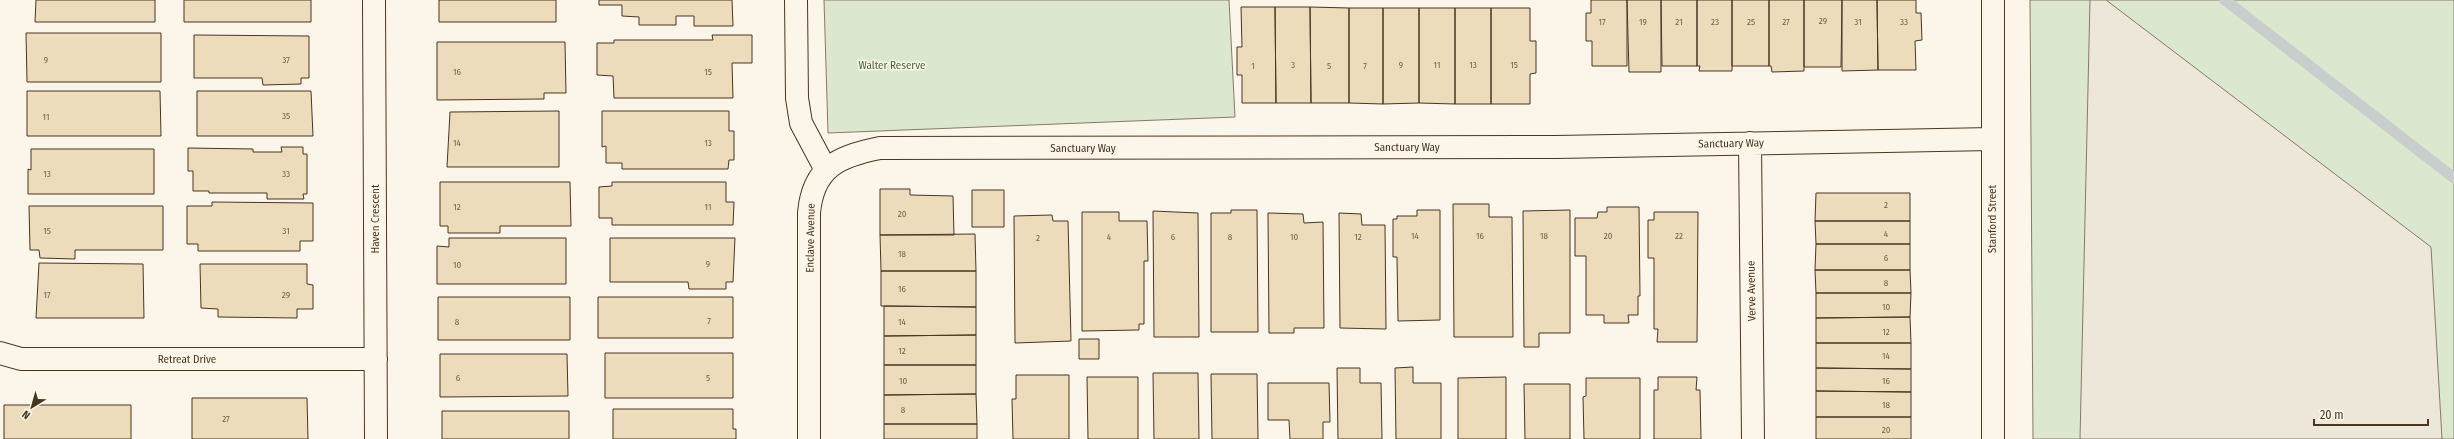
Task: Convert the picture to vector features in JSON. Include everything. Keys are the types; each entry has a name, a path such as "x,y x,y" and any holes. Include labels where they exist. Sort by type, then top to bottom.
{"street":[{"name":"Haven Crescent","path":"374,0 376,439"},
{"path":"796,0 797,98 801,123 826,170"},
{"name":"Stanford Street","path":"1993,0 1993,439"},
{"name":"Sanctuary Way","path":"826,170 846,157 880,148 1556,147 1992,139"},
{"name":"Verve Avenue","path":"1750,143 1753,439"},
{"name":"Enclave Avenue","path":"809,439 810,194 826,170"},
{"name":"Retreat Drive","path":"0,353 21,359 376,359"}],"green space":[{"name":"Walter Reserve","path":"824,0 1229,0 1235,117 828,133"},
{"path":"2030,0 2454,0 2454,439 2033,439"}],"shaded area":[{"path":"2090,0 2106,0 2431,247 2442,439 2080,439"}],"building":[{"path":"36,0 155,0 155,22 35,22"},
{"path":"184,0 311,0 311,22 184,22"},
{"path":"439,0 556,0 556,22 439,22"},
{"path":"599,0 732,0 733,26 694,26 694,16 676,16 676,25 639,25 639,17 622,16 622,5 599,5"},
{"path":"1591,0 1627,0 1627,66 1592,66 1592,41 1586,41 1586,13 1591,13"},
{"path":"1627,0 1661,0 1661,72 1629,72"},
{"path":"1661,0 1697,0 1697,66 1662,66"},
{"path":"1697,0 1732,0 1732,71 1699,71 1700,66 1697,66"},
{"path":"1732,0 1769,0 1769,66 1732,66"},
{"path":"1769,0 1804,0 1804,71 1772,72 1771,66 1769,66"},
{"path":"1804,0 1842,0 1841,67 1804,67"},
{"path":"1842,0 1877,0 1878,70 1842,71"},
{"path":"1877,0 1916,0 1916,13 1921,13 1922,40 1915,41 1916,70 1878,70"},
{"path":"1241,7 1275,7 1276,103 1242,103 1242,75 1237,75 1237,47 1242,47"},
{"path":"1275,7 1310,7 1311,103 1276,103"},
{"path":"1310,7 1349,8 1349,103 1311,103"},
{"path":"1349,8 1383,8 1383,104 1349,103"},
{"path":"1383,8 1419,8 1419,103 1383,104"},
{"path":"1419,8 1455,8 1455,104 1419,103"},
{"path":"1455,8 1491,8 1491,104 1455,104"},
{"path":"1491,8 1530,8 1530,41 1536,41 1536,73 1530,74 1530,104 1491,104"},
{"path":"26,33 161,33 161,82 27,82"},
{"path":"194,35 309,36 309,78 301,78 301,84 263,85 262,78 194,78"},
{"path":"712,35 752,35 752,63 732,63 733,98 614,98 613,76 597,75 597,43 614,43 614,40 713,40"},
{"path":"437,42 565,42 566,93 544,93 544,99 437,100"},
{"path":"27,91 160,91 161,136 27,136"},
{"path":"197,91 311,91 313,136 197,136"},
{"path":"559,111 559,167 447,167 450,112"},
{"path":"602,111 729,111 729,131 734,131 734,160 729,160 728,169 622,169 622,163 606,163 606,146 602,147"},
{"path":"281,147 303,147 303,154 307,154 307,194 303,194 304,199 267,199 267,193 209,193 209,191 193,191 193,171 188,171 188,148 253,149 253,152 282,152"},
{"path":"31,149 154,149 154,194 28,194 28,169 31,170"},
{"path":"440,182 570,182 571,226 500,226 500,233 448,233 448,226 440,226"},
{"path":"612,182 726,182 726,202 734,202 733,225 612,225 612,218 599,218 599,187 612,186"},
{"path":"880,189 910,189 910,195 953,196 954,235 880,235"},
{"path":"972,190 1004,190 1004,227 972,227"},
{"path":"1816,193 1910,193 1910,221 1815,221"},
{"path":"212,202 313,203 313,241 300,241 300,251 198,251 198,244 187,244 187,206 212,206"},
{"path":"1453,204 1489,204 1489,217 1512,217 1513,337 1454,337"},
{"path":"29,206 163,206 163,250 75,250 75,259 40,258 39,250 30,250"},
{"path":"1607,207 1639,207 1640,296 1638,296 1638,315 1628,315 1629,323 1604,323 1604,315 1586,315 1586,256 1575,256 1575,218 1597,218 1598,212 1607,212"},
{"path":"1231,210 1257,210 1258,332 1211,332 1211,213 1231,213"},
{"path":"1417,210 1440,210 1440,320 1398,321 1397,257 1393,257 1393,219 1397,219 1397,216 1417,216"},
{"path":"1570,210 1570,333 1539,333 1539,347 1524,347 1523,211"},
{"path":"1153,211 1198,213 1199,337 1154,337"},
{"path":"1082,212 1119,212 1119,221 1147,221 1148,261 1144,261 1144,324 1139,324 1139,330 1082,331"},
{"path":"1654,212 1698,212 1697,342 1657,342 1658,329 1654,329 1654,258 1648,258 1648,220 1654,220"},
{"path":"1268,213 1303,214 1304,223 1323,222 1324,328 1294,328 1294,333 1269,333"},
{"path":"1339,213 1361,214 1362,225 1385,225 1386,329 1340,328"},
{"path":"1052,215 1053,221 1068,221 1071,341 1015,343 1014,216"},
{"path":"1815,221 1910,221 1910,244 1816,244"},
{"path":"975,234 976,271 881,271 880,235"},
{"path":"449,238 566,238 566,284 437,284 437,246 449,247"},
{"path":"610,238 735,238 733,282 726,282 726,289 689,289 688,282 610,282"},
{"path":"1816,244 1910,244 1910,270 1815,270"},
{"path":"39,263 143,264 144,318 36,318"},
{"path":"200,264 307,264 307,284 313,285 313,309 297,309 297,318 218,317 218,309 201,308"},
{"path":"1815,270 1910,270 1911,293 1816,293"},
{"path":"881,271 976,271 976,307 881,306"},
{"path":"1816,293 1911,293 1910,317 1816,318"},
{"path":"438,297 570,297 570,340 438,340"},
{"path":"598,297 733,297 733,338 598,338"},
{"path":"884,306 976,307 976,335 884,336"},
{"path":"1910,317 1911,343 1816,343 1816,318"},
{"path":"976,335 976,365 884,365 884,336"},
{"path":"1079,339 1099,339 1099,359 1079,359"},
{"path":"1816,343 1911,343 1911,369 1816,368"},
{"path":"605,353 733,353 733,398 605,398"},
{"path":"440,354 567,354 568,396 440,397"},
{"path":"884,365 976,365 976,394 884,395"},
{"path":"1413,367 1413,383 1441,383 1441,439 1396,439 1395,368"},
{"path":"1337,368 1360,368 1360,383 1381,383 1382,439 1338,439"},
{"path":"1816,368 1911,369 1911,392 1816,391"},
{"path":"1153,373 1198,373 1199,439 1154,439"},
{"path":"1211,374 1257,374 1258,439 1212,439"},
{"path":"1016,375 1069,375 1069,439 1013,439 1012,399 1016,399"},
{"path":"1087,377 1138,377 1138,439 1088,439"},
{"path":"1506,377 1506,439 1458,439 1458,378"},
{"path":"1658,377 1697,377 1696,390 1700,390 1701,439 1654,439 1654,390 1658,390"},
{"path":"1586,378 1640,378 1640,439 1584,439 1583,397 1586,396"},
{"path":"1268,383 1329,383 1330,422 1323,422 1323,439 1290,439 1289,420 1268,420"},
{"path":"1524,384 1570,384 1570,439 1525,439"},
{"path":"1816,391 1911,392 1911,417 1816,417"},
{"path":"976,394 977,424 884,424 884,395"},
{"path":"192,398 307,398 308,439 192,439"},
{"path":"4,405 131,405 131,439 4,439"},
{"path":"613,409 733,409 733,429 736,429 736,439 613,439"},
{"path":"442,411 569,411 569,439 442,439"},
{"path":"1816,417 1911,417 1911,439 1816,439"},
{"path":"884,424 977,424 977,439 884,439"}],"waterway":[{"path":"2225,0 2454,178"}]}
